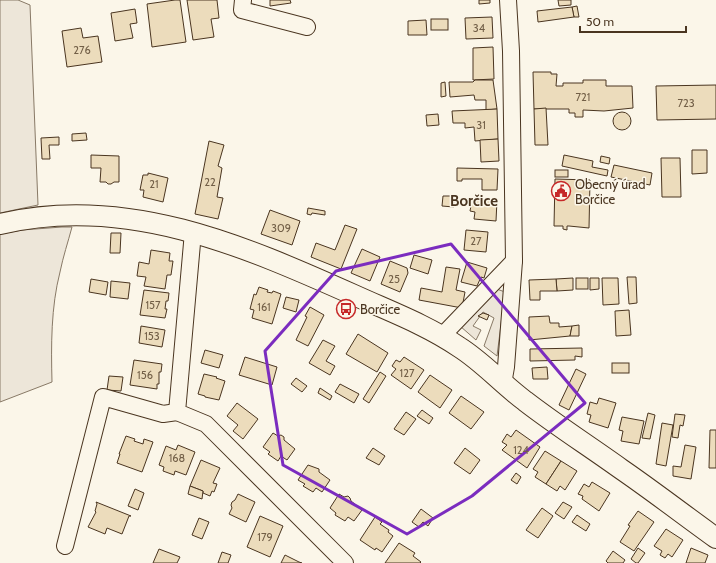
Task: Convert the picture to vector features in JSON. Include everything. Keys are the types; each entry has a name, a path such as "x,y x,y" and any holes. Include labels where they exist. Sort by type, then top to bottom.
{"main road":[{"path":"0,224 24,218 51,215 96,215 132,219 193,232 227,242 313,277 442,336 471,355 524,401 666,500 716,538"}],"street":[{"path":"243,0 242,10 307,27"},
{"path":"503,384 506,368 514,261 511,51 508,0"},
{"path":"177,412 193,232"},
{"path":"442,336 514,261"},
{"path":"65,546 103,397 163,414 177,412 206,424 345,563"}],"highlighted area":[{"path":"451,244 585,403 472,496 407,534 283,465 265,351 336,271"}],"shaded area":[{"path":"0,0 18,0 30,5 38,205 0,213"},
{"path":"72,227 61,266 53,312 52,382 0,402 0,234 22,230"},
{"path":"494,288 505,292 497,356 484,346 494,318 483,312 473,326 481,330 476,340 460,326"}],"building":[{"path":"180,0 186,42 152,47 147,4"},
{"path":"187,0 217,0 219,18 211,19 214,37 193,40"},
{"path":"270,0 290,0 291,3 270,6"},
{"path":"479,0 490,0 490,3 479,4"},
{"path":"558,0 571,0 571,5 559,6"},
{"path":"577,6 579,17 574,17 572,7"},
{"path":"572,7 574,17 538,22 537,11"},
{"path":"135,9 137,23 130,24 133,38 115,41 111,13"},
{"path":"492,17 493,38 466,39 465,18"},
{"path":"431,19 448,19 448,30 431,30"},
{"path":"426,20 427,35 408,35 408,21"},
{"path":"81,28 83,38 98,36 102,62 67,67 62,31"},
{"path":"493,47 494,79 473,80 473,48"},
{"path":"533,72 551,72 551,74 557,74 556,86 563,86 563,83 583,83 583,80 606,80 606,86 632,86 633,108 604,111 583,110 583,117 575,117 575,113 569,113 569,109 534,109"},
{"path":"475,80 493,80 497,109 486,110 486,100 475,100 474,95 450,97 449,82 473,82"},
{"path":"445,82 446,96 441,97 441,83"},
{"path":"716,85 716,119 657,120 656,86"},
{"path":"546,108 548,145 535,145 534,109"},
{"path":"497,109 498,139 475,141 474,127 465,128 465,123 453,123 452,111"},
{"path":"622,112 628,115 631,121 628,127 622,130 616,127 613,121 616,115"},
{"path":"438,114 439,125 427,126 426,115"},
{"path":"86,133 87,140 72,141 72,134"},
{"path":"59,137 59,145 49,145 50,159 42,159 41,138"},
{"path":"498,139 499,161 481,162 480,140"},
{"path":"209,141 224,145 218,166 222,168 217,197 223,198 218,219 195,214"},
{"path":"692,150 707,150 707,173 692,174"},
{"path":"91,155 119,156 119,182 108,184 106,182 100,182 101,168 91,168"},
{"path":"564,155 593,161 592,167 608,170 607,176 562,166"},
{"path":"601,156 610,158 609,164 600,162"},
{"path":"661,158 680,158 681,197 662,197"},
{"path":"614,165 652,173 650,185 611,177"},
{"path":"457,168 498,169 497,190 482,190 482,179 462,179 462,181 457,181"},
{"path":"555,170 568,170 568,177 555,177"},
{"path":"148,173 168,178 163,202 143,197 144,190 140,190 143,175 148,175"},
{"path":"555,179 590,180 589,228 567,226 567,230 563,229 563,226 554,226"},
{"path":"443,196 455,196 454,207 442,206"},
{"path":"468,198 497,200 496,221 474,219 475,212 470,211 471,206 466,202"},
{"path":"308,208 325,211 325,215 312,213 311,215 307,214"},
{"path":"270,210 300,221 292,245 261,234"},
{"path":"345,225 357,229 341,269 311,257 316,243 335,250"},
{"path":"466,230 488,232 486,252 464,250"},
{"path":"111,233 121,233 120,253 110,253"},
{"path":"362,249 380,257 370,281 351,273"},
{"path":"151,250 170,253 169,261 173,261 171,275 167,275 165,289 144,286 146,277 137,276 139,262 149,264"},
{"path":"414,255 432,260 428,274 410,268"},
{"path":"390,261 407,268 408,273 400,292 381,284"},
{"path":"467,262 487,268 484,278 481,277 477,286 461,282"},
{"path":"446,267 460,269 456,290 465,292 462,308 419,300 421,288 442,292"},
{"path":"627,277 636,277 637,303 629,304"},
{"path":"573,278 573,290 557,291 556,279"},
{"path":"576,278 588,278 588,289 576,289"},
{"path":"590,278 599,278 599,289 590,290"},
{"path":"602,278 618,278 619,304 603,305"},
{"path":"91,279 108,282 106,295 89,292"},
{"path":"556,279 557,291 540,291 540,300 530,300 529,280"},
{"path":"111,281 130,283 128,299 110,297"},
{"path":"259,287 268,290 267,292 272,293 273,291 281,294 272,324 252,318 254,310 250,309 254,294 256,295"},
{"path":"144,290 169,293 168,301 166,301 165,309 167,309 165,318 140,315"},
{"path":"286,297 299,300 296,312 283,308"},
{"path":"310,307 324,315 308,346 296,340"},
{"path":"629,310 631,335 616,336 615,311"},
{"path":"483,313 489,315 487,320 478,316"},
{"path":"549,316 550,323 559,323 559,327 572,326 570,336 529,340 529,317"},
{"path":"579,325 579,336 570,336 572,326"},
{"path":"141,326 165,330 162,347 139,343"},
{"path":"358,334 388,353 377,372 346,354"},
{"path":"323,340 335,346 326,361 335,366 330,375 309,363"},
{"path":"582,348 582,357 575,356 575,360 530,361 530,349"},
{"path":"205,350 223,355 219,368 201,363"},
{"path":"245,357 277,367 272,385 239,375"},
{"path":"404,357 424,370 411,389 391,375 396,369 392,366 396,360 400,362"},
{"path":"134,360 162,364 161,372 159,372 159,384 157,384 157,389 130,385"},
{"path":"612,363 629,363 629,373 612,373"},
{"path":"547,367 548,379 533,379 532,368"},
{"path":"576,369 586,374 569,410 559,405"},
{"path":"380,372 386,376 369,403 363,399"},
{"path":"204,374 217,377 216,378 225,381 219,400 198,394"},
{"path":"430,375 452,390 440,408 418,392"},
{"path":"109,376 123,377 121,391 107,390"},
{"path":"296,378 307,386 302,392 291,384"},
{"path":"340,384 359,394 354,403 335,392"},
{"path":"320,388 332,396 330,400 318,393"},
{"path":"461,396 484,412 471,429 449,413"},
{"path":"599,398 616,403 608,428 589,422 591,415 587,414 590,402 597,404"},
{"path":"237,403 258,419 243,439 233,431 238,425 227,416"},
{"path":"422,410 433,418 429,424 417,416"},
{"path":"406,412 416,419 404,435 394,429"},
{"path":"648,413 655,415 650,439 642,438"},
{"path":"675,414 685,415 683,426 680,425 678,438 672,437"},
{"path":"622,417 644,421 639,444 621,441 623,431 619,430"},
{"path":"662,423 673,425 666,466 656,464"},
{"path":"516,430 540,447 527,468 502,450 507,445 502,442 507,434 511,437"},
{"path":"710,430 716,430 716,468 709,468"},
{"path":"273,433 284,437 284,440 295,449 287,460 281,456 278,461 268,454 270,452 263,447"},
{"path":"126,436 143,444 144,439 153,442 142,472 117,463"},
{"path":"178,445 195,452 186,475 175,471 174,475 163,471 164,467 159,465 166,446 176,450"},
{"path":"685,445 696,447 691,479 673,476 673,466 681,467"},
{"path":"373,448 385,456 379,465 366,458"},
{"path":"465,448 480,460 470,474 454,463"},
{"path":"545,451 561,461 546,484 535,477 538,472 533,469"},
{"path":"201,460 220,468 213,483 217,484 214,492 212,491 210,496 203,493 203,491 190,486"},
{"path":"561,461 577,471 565,490 560,486 557,491 546,484"},
{"path":"308,465 319,469 319,472 330,480 322,492 316,488 313,492 303,486 305,484 298,480"},
{"path":"516,473 521,477 517,484 511,480"},
{"path":"592,482 610,493 599,511 582,499 583,496 578,494 584,484 589,487"},
{"path":"190,486 203,491 202,499 188,494"},
{"path":"135,489 144,493 138,510 128,506"},
{"path":"238,494 255,502 246,522 229,514 232,508 232,502"},
{"path":"339,494 344,497 348,496 355,505 362,510 354,521 348,517 345,521 335,515 336,513 330,508"},
{"path":"96,502 131,516 129,516 122,534 107,528 105,534 88,527 96,512"},
{"path":"563,502 572,507 564,519 555,513"},
{"path":"542,508 553,516 538,538 526,530"},
{"path":"421,509 433,518 428,526 423,522 419,527 412,522"},
{"path":"638,511 654,522 634,551 620,542 630,526 628,525"},
{"path":"577,515 590,524 586,531 572,522"},
{"path":"260,516 283,526 270,557 247,547"},
{"path":"375,517 382,522 380,524 389,530 388,532 393,536 382,552 376,548 375,550 360,540"},
{"path":"199,518 209,522 202,539 192,535"},
{"path":"666,529 683,540 672,557 668,554 665,558 660,555 662,551 654,546"},
{"path":"399,543 415,553 413,556 421,562 385,563"},
{"path":"638,548 645,553 638,563 636,563 631,559"},
{"path":"691,548 708,555 705,563 686,563"},
{"path":"159,549 180,557 177,563 153,563"},
{"path":"613,551 625,560 623,563 608,563 606,561"},
{"path":"222,552 231,555 228,563 218,563"},
{"path":"285,555 299,562 302,563 281,563"}],"place":[{"name":"Obecný úrad Borčice","path":"561,191"},
{"name":"Borčice","path":"346,309"}],"district":[{"name":"Borčice","path":"474,201"}]}
